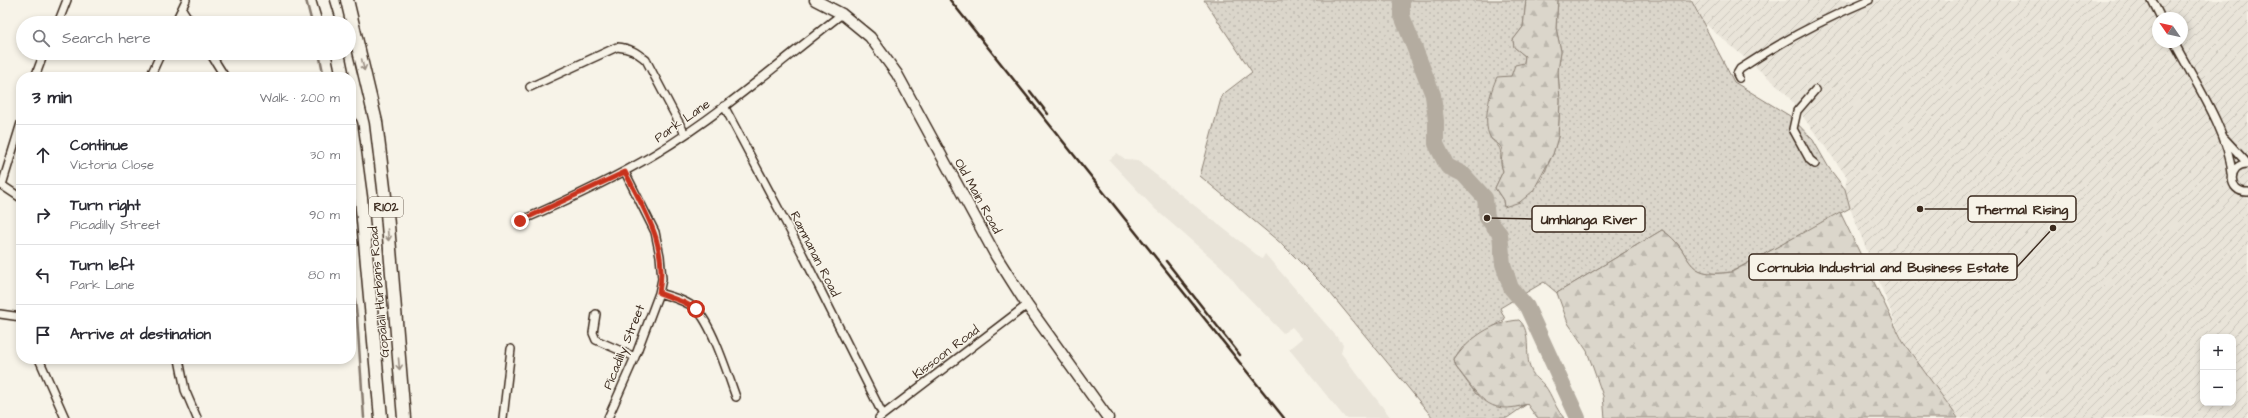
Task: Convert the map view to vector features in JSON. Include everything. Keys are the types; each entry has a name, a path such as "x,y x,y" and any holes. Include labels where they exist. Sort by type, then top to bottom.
{"main road":[{"path":"323,0 328,16"},
{"name":"Gopalall Hurbans Road","path":"347,0 351,16"},
{"name":"Gopalall Hurbans Road","path":"356,38 376,122 386,212 404,418"},
{"path":"339,60 342,72"},
{"name":"Gopalall Hurbans Road","path":"356,161 361,198 381,418"}],"street":[{"path":"61,16 67,0"},
{"path":"179,16 186,0"},
{"name":"Old Main Road","path":"815,0 827,2 870,37 897,74 996,256 1027,305 1108,418"},
{"path":"1739,78 1737,74 1740,69 1775,45 1841,12 1869,0"},
{"path":"2152,0 2158,12"},
{"path":"182,9 186,16"},
{"name":"Park Lane","path":"520,221 625,172 685,134 724,106 842,14"},
{"path":"530,87 617,47 627,48 636,51 646,60 685,134"},
{"path":"2177,48 2224,137 2230,158 2232,183 2239,191 2246,194"},
{"path":"37,72 41,60"},
{"path":"152,72 158,60"},
{"path":"214,60 222,72"},
{"path":"1815,90 1797,111 1793,129 1810,160 1815,164"},
{"name":"Ramnanan Road","path":"724,106 803,255 881,416"},
{"path":"2224,137 2247,164 2238,166 2232,174"},
{"path":"16,138 1,185 16,195"},
{"name":"Picadilly Street","path":"608,418 635,357 659,293 662,279 660,256 655,232 625,172"},
{"path":"659,293 690,305 702,316 722,356 736,397"},
{"name":"Kissoon Road","path":"881,416 1027,305"},
{"path":"0,314 16,316"},
{"path":"596,314 593,333 596,340 635,357"},
{"path":"503,418 512,349"},
{"path":"41,364 65,418"},
{"path":"180,364 185,390 197,418"}],"shaded area":[{"path":"1691,0 2248,0 2248,418 1958,418 1903,342 1850,208 1845,189 1847,177 1785,92 1703,22"},
{"path":"1117,153 1125,159 1137,160 1262,259 1265,254 1343,344 1341,353 1391,418 1345,418 1289,349 1302,338 1292,327 1283,333 1241,290 1223,268 1155,209 1109,160"}],"green space":[{"path":"1204,0 1526,0 1523,27 1513,40 1514,47 1525,56 1524,63 1491,139 1496,143 1500,150 1501,166 1503,171 1495,188 1503,200 1504,207 1541,180 1553,154 1558,137 1560,101 1558,71 1561,51 1556,28 1558,0 1691,0 1734,82 1790,116 1813,140 1829,168 1845,189 1850,208 1731,272 1703,272 1695,268 1673,238 1662,230 1557,293 1544,282 1500,308 1505,319 1462,348 1454,360 1456,367 1476,394 1520,407 1527,404 1507,418 1433,418 1326,288 1283,245 1200,176 1222,95 1252,72"},
{"path":"1526,0 1558,0 1556,28 1561,51 1558,71 1560,101 1558,137 1553,154 1533,191 1520,202 1504,207 1503,200 1495,188 1503,171 1501,164 1502,150 1500,146 1490,137 1487,115 1492,90 1497,77 1511,76 1515,65 1524,63 1525,56 1514,47 1513,40 1523,27"},
{"path":"1840,212 1903,342 1958,418 1605,418 1603,396 1587,351 1568,323 1557,293 1662,230 1673,238 1696,268 1703,272 1732,272"},
{"path":"1519,320 1523,325 1527,337 1529,364 1532,372 1550,393 1558,410 1564,418 1537,418 1527,404 1502,408 1492,405 1477,394 1456,367 1454,360 1474,338 1482,332 1509,321"}],"waterway":[{"path":"306,0 310,16"},
{"path":"1402,0 1402,16 1433,95 1436,121 1436,144 1447,166 1463,174 1485,198 1487,218 1500,234 1503,264 1511,288 1527,307 1578,418"},
{"path":"320,60 323,72"},
{"path":"356,309 364,418"}],"railway":[{"path":"950,0 1284,418"},
{"path":"1030,91 1048,114"},
{"path":"1166,261 1240,355"}],"place":[{"name":"Thermal Rising","path":"1920,209"},
{"name":"Umhlanga River","path":"1487,218"},
{"name":"Cornubia Industrial and Business Estate","path":"2053,228"}],"route":[{"path":"520,221 625,172 655,232 660,256 662,279 659,293 690,305 696,309"}]}
